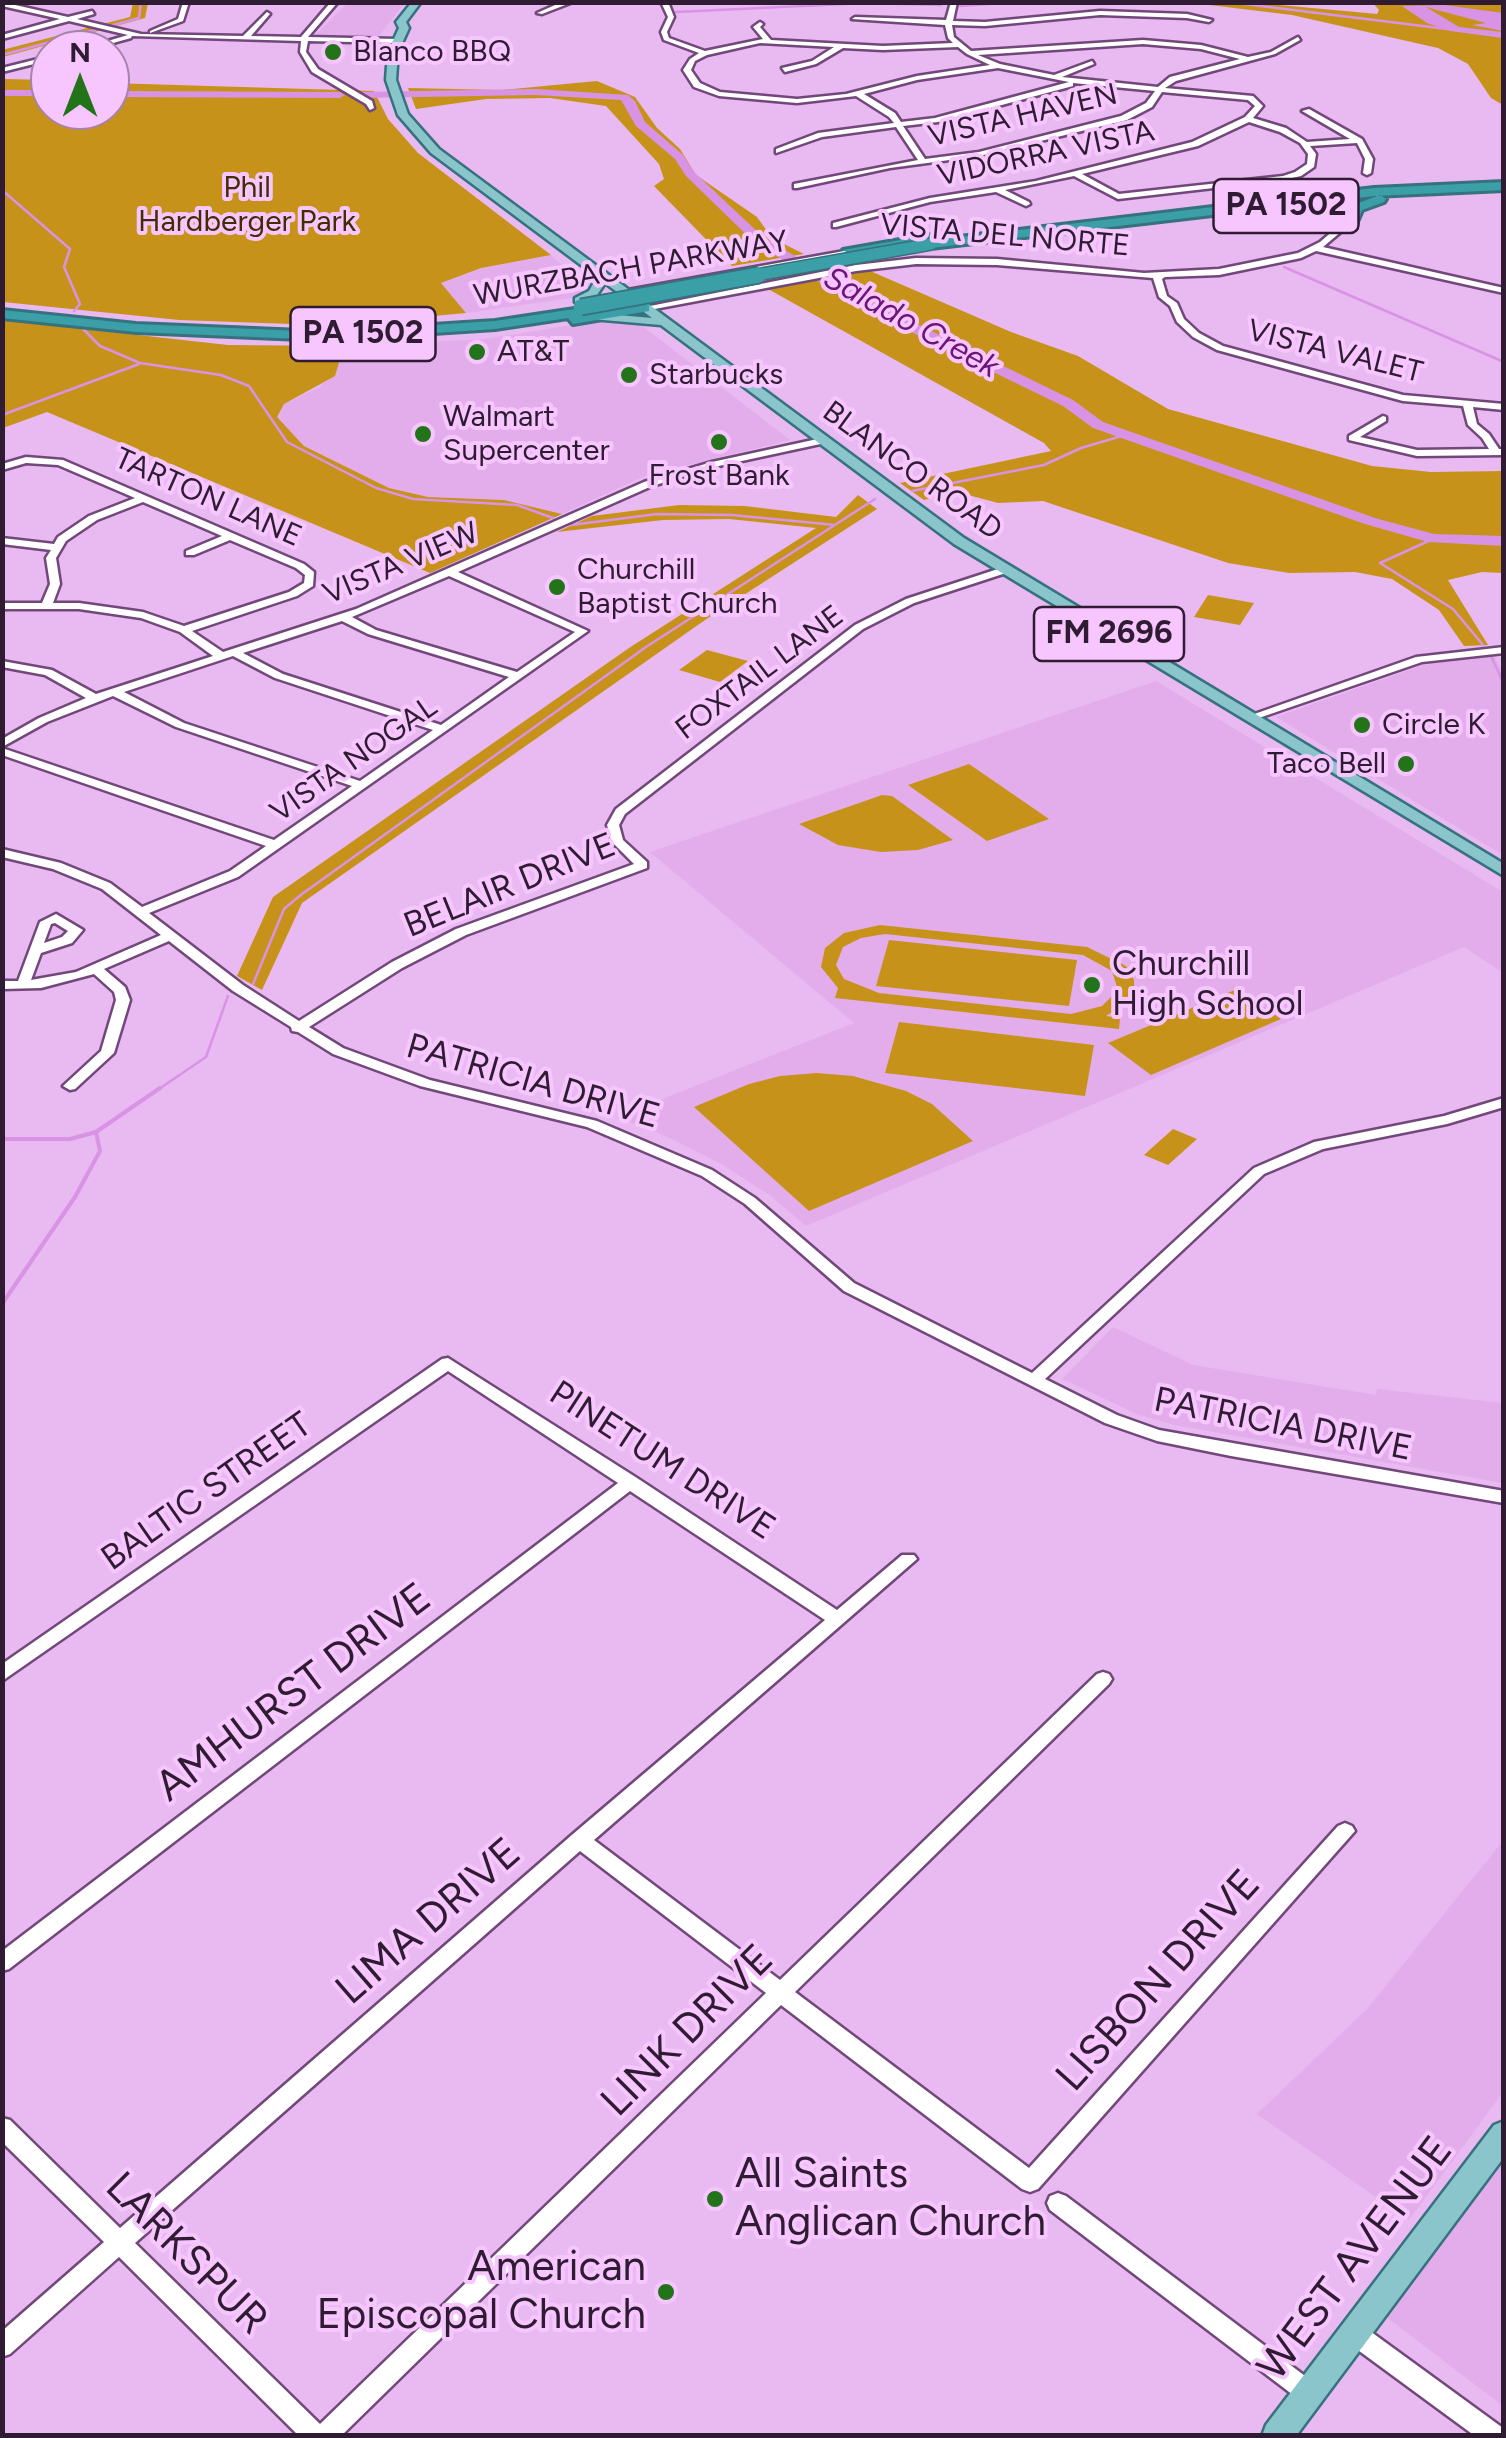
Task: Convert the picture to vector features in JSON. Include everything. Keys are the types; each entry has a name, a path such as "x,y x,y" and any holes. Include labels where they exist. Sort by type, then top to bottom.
{"highway":[{"path":"1346,195 1367,173 1383,185 1413,191"},
{"name":"WURZBACH PARKWAY","path":"2,310 254,340 362,340 499,331 590,310 931,246 1346,195 1497,188"},
{"path":"1160,220 1313,207 1337,212 1345,225 1364,202 1413,191"},
{"name":"WURZBACH PARKWAY","path":"931,246 1413,191"},
{"path":"842,252 1004,229 1188,213"},
{"path":"590,310 624,292"},
{"path":"590,310 644,308"},
{"name":"WURZBACH PARKWAY","path":"2,310 268,331 408,328 590,310"}],"main road":[{"name":"BLANCO ROAD","path":"404,28 401,22 417,2"},
{"name":"BLANCO ROAD","path":"432,2 404,28 390,62 392,86 403,115 434,151 822,441 1005,570 1504,871"},
{"path":"605,279 593,293 590,310 665,323"},
{"name":"WEST AVENUE","path":"1277,2436 1504,2134"}],"street":[{"path":"16,7 32,2"},
{"path":"130,37 178,22 185,15 186,2"},
{"path":"335,2 303,40 303,52 316,70 369,103 370,108"},
{"path":"540,14 570,2"},
{"path":"664,2 671,17 664,32 666,39 706,53"},
{"path":"954,2 949,33 968,53 998,66 1074,82 1160,90"},
{"path":"2,4 136,35 397,41"},
{"path":"4,35 92,13"},
{"path":"245,38 267,14"},
{"path":"855,19 1010,22 1090,14 1209,20"},
{"path":"1128,15 1133,24"},
{"path":"760,24 756,27 769,41"},
{"path":"1140,31 1144,42"},
{"name":"VISTA HAVEN","path":"797,186 979,154 1124,118 1144,110 1160,90 1178,77 1250,60 1298,39"},
{"path":"958,45 769,41 706,53 688,65 689,78 719,94 784,101 859,94 925,76 998,66"},
{"path":"968,53 1144,42 1201,47 1250,60"},
{"path":"785,70 814,63 844,45"},
{"path":"1052,78 1092,63 1062,47"},
{"path":"2,70 30,63"},
{"path":"779,151 821,135 935,120 1060,89 1074,82"},
{"name":"VIDORRA VISTA","path":"836,225 1195,144 1248,119 1256,108 1250,98 1160,90"},
{"path":"859,94 884,108 900,125 922,162"},
{"path":"1306,111 1357,140 1369,159 1367,173"},
{"path":"1074,173 1118,197 1291,176 1311,164 1312,154 1304,143 1283,130 1248,119"},
{"path":"1304,143 1357,140"},
{"path":"1195,144 1214,150"},
{"path":"997,190 1026,204"},
{"path":"912,205 933,213"},
{"name":"VISTA DEL NORTE","path":"644,308 856,268 916,261 972,261 1160,275 1253,268 1320,246 1345,225"},
{"path":"1320,246 1504,291"},
{"name":"VISTA DEL NORTE","path":"842,252 882,249 1160,275"},
{"name":"WURZBACH PARKWAY","path":"624,292 842,252"},
{"path":"1160,275 1172,278 1179,297 1174,305"},
{"name":"VISTA VALET","path":"1160,275 1157,278 1163,297 1174,305 1190,330 1232,352 1386,394 1504,407"},
{"path":"605,279 666,284"},
{"path":"666,284 660,290 668,298 683,300"},
{"path":"665,323 670,308 683,300"},
{"path":"1468,406 1474,428 1500,452"},
{"path":"1484,407 1486,436"},
{"path":"1382,419 1352,438 1417,453 1500,452"},
{"path":"1471,420 1486,420"},
{"name":"VISTA VIEW","path":"2,747 44,720 95,698 343,618 648,484 712,465 822,441"},
{"name":"TARTON LANE","path":"2,467 38,459 60,462 304,568 310,574 309,584 293,594 184,630"},
{"path":"48,605 54,588 50,564 56,547 84,523 144,498"},
{"path":"190,553 230,536"},
{"path":"2,541 56,547"},
{"name":"FOXTAIL LANE","path":"643,865 616,841 613,825 620,812 859,627 934,592 1005,570"},
{"name":"VISTA NOGAL","path":"144,912 212,885 275,846 583,631 449,572"},
{"path":"2,606 122,611 184,630 228,655 279,676 442,728"},
{"path":"343,618 372,632 518,676"},
{"path":"1249,718 1420,658 1504,650"},
{"path":"2,664 48,672 95,698"},
{"path":"113,692 170,722 361,785"},
{"path":"2,747 275,846"},
{"name":"PATRICIA DRIVE","path":"2,853 83,875 144,912 238,988 338,1051 397,1074 592,1124 673,1156 750,1202 849,1287 1111,1419 1157,1435 1504,1497"},
{"name":"BELAIR DRIVE","path":"297,1028 397,964 461,932 643,865"},
{"path":"2,985 59,981 172,935"},
{"path":"22,984 34,950"},
{"path":"70,1086 107,1052 124,1000 120,990 96,969"},
{"path":"1034,1380 1259,1171 1320,1145 1447,1120 1504,1102"},
{"name":"PINETUM DRIVE","path":"448,1363 838,1618"},
{"name":"BALTIC STREET","path":"2,1674 448,1363"},
{"name":"AMHURST DRIVE","path":"2,1963 631,1482"},
{"name":"LIMA DRIVE","path":"2,2346 580,1840 908,1560"},
{"name":"LINK DRIVE","path":"324,2436 1104,1679"},
{"name":"LISBON DRIVE","path":"780,1994 1030,2182 1345,1831"},
{"path":"580,1840 780,1994"},
{"name":"LARKSPUR","path":"2,2127 316,2436"},
{"path":"1058,2204 1309,2393"},
{"path":"1355,2334 1495,2436"}],"shaded area":[{"path":"348,3 405,3 377,38 314,36"},
{"path":"1444,5 1503,13 1503,31 1472,25 1486,23 1426,7 1459,27 1503,32 1503,38 1450,31 1427,23 1402,6"},
{"path":"551,255 589,291 578,297 466,313 440,284 481,268"},
{"path":"603,320 640,324 790,440 647,475 562,514 504,500 428,497 389,488 305,446 276,418 284,404 320,387 342,359 344,346 486,339"},
{"path":"1494,656 1504,674 1503,855 1276,717 1423,665"},
{"name":"Churchill High School","path":"1156,681 1503,892 1503,973 1464,947 806,1226 771,1196 723,1165 617,1117 854,1023 650,852"},
{"path":"1113,1327 1193,1365 1376,1395 1377,1389 1503,1403 1503,1483 1174,1425 1137,1414 1062,1379"},
{"path":"1503,1841 1503,2092 1409,2220 1257,2114 1367,2009"},
{"path":"1503,2159 1503,2406 1385,2316"}],"green space":[{"path":"133,3 148,3 145,18 101,30 80,30 130,17"},
{"path":"1193,3 1258,3 1377,14 1379,10 1373,3 1503,3 1503,105 1491,98 1468,64 1438,48 1292,15"},
{"path":"30,43 30,50 3,57 2,50"},
{"name":"Phil Hardberger Park","path":"3,79 30,80 30,130 130,130 130,84 374,91 388,119 418,153 551,255 481,268 441,283 466,313 412,318 291,324 179,320 3,302"},
{"path":"597,81 635,97 657,128 680,149 696,175 757,217 772,238 804,254 732,266 654,186 664,179 659,164 606,106 550,98 486,99 416,109 408,88 502,90"},
{"path":"868,270 1011,332 1078,356 1168,409 1372,466 1431,472 1503,471 1503,573 1482,572 1448,580 1488,645 1464,646 1439,610 1392,579 1355,572 1289,573 1228,563 1043,501 998,503 957,492 924,500 900,483 1051,451 1044,443 768,289"},
{"name":"Phil Hardberger Park","path":"3,320 228,345 344,346 335,376 284,404 277,417 304,446 389,488 428,497 504,500 562,514 430,573 47,412 3,428"},
{"path":"858,495 877,509 705,620 302,903 262,990 237,976 273,897 629,648 816,528 729,519 663,520 557,532 592,516 679,505 745,506 836,517"},
{"path":"1208,595 1254,603 1240,625 1194,617"},
{"path":"707,650 748,661 720,682 679,670"},
{"path":"969,764 1049,819 987,841 908,785"},
{"path":"882,795 892,796 953,840 918,850 881,852 838,845 799,824"},
{"path":"880,925 1087,947 1126,966 1134,980 1134,990 1126,1003 1106,1016 1120,1018 1119,1029 835,998 838,988 821,967 825,948 844,933","holes":["885,934 1083,955 1112,971 1118,990 1102,1006 1071,1014 879,993 844,979 836,965 843,947 861,938"]},
{"path":"889,940 1077,960 1069,1006 876,986"},
{"path":"1237,989 1281,1019 1151,1075 1108,1043"},
{"path":"899,1022 1094,1045 1085,1096 885,1073"},
{"path":"817,1073 853,1076 906,1091 932,1104 973,1141 809,1211 694,1107 749,1084"},
{"path":"1173,1129 1197,1139 1168,1165 1144,1155"}],"waterway":[{"path":"106,27 139,18 141,2"},
{"path":"959,6 1018,2"},
{"path":"1228,2 1447,29"},
{"path":"676,12 867,3 941,5"},
{"path":"2,55 30,47"},
{"name":"Salado Creek","path":"357,95 536,92 624,97 630,101 640,124 679,157 690,174 759,240 869,306 1068,403 1098,425 1370,521 1433,539 1504,541"},
{"name":"Salado Creek","path":"2,93 30,93"},
{"name":"Salado Creek","path":"130,94 340,95"},
{"path":"2,190 70,249 64,267 80,304 74,311"},
{"path":"1284,267 1504,362"},
{"path":"83,329 100,346 140,363 221,375 249,386 287,442 376,488 413,499 517,505 553,518"},
{"path":"2,415 139,364"},
{"path":"912,491 1044,465 1081,448 1125,435"},
{"path":"835,525 875,499"},
{"path":"571,525 657,514 732,515 835,525"},
{"path":"253,984 284,909 302,894 646,647 835,525"},
{"path":"1433,539 1380,563 1453,609 1483,645"},
{"path":"1491,656 1504,684"},
{"path":"156,1091 206,1057 228,996"},
{"path":"96,1132 160,1088"},
{"path":"2,1139 70,1139 96,1132"},
{"path":"2,1304 75,1197 100,1151 96,1132"}],"place":[{"name":"Blanco BBQ","path":"333,52"},
{"name":"AT&T","path":"477,352"},
{"name":"Starbucks","path":"629,375"},
{"name":"Walmart Supercenter","path":"423,434"},
{"name":"Frost Bank","path":"719,442"},
{"name":"Churchill Baptist Church","path":"557,587"},
{"name":"Circle K","path":"1362,725"},
{"name":"Taco Bell","path":"1406,764"},
{"name":"Churchill High School","path":"1092,985"},
{"name":"All Saints Anglican Church","path":"715,2199"},
{"name":"American Episcopal Church","path":"666,2292"}]}
